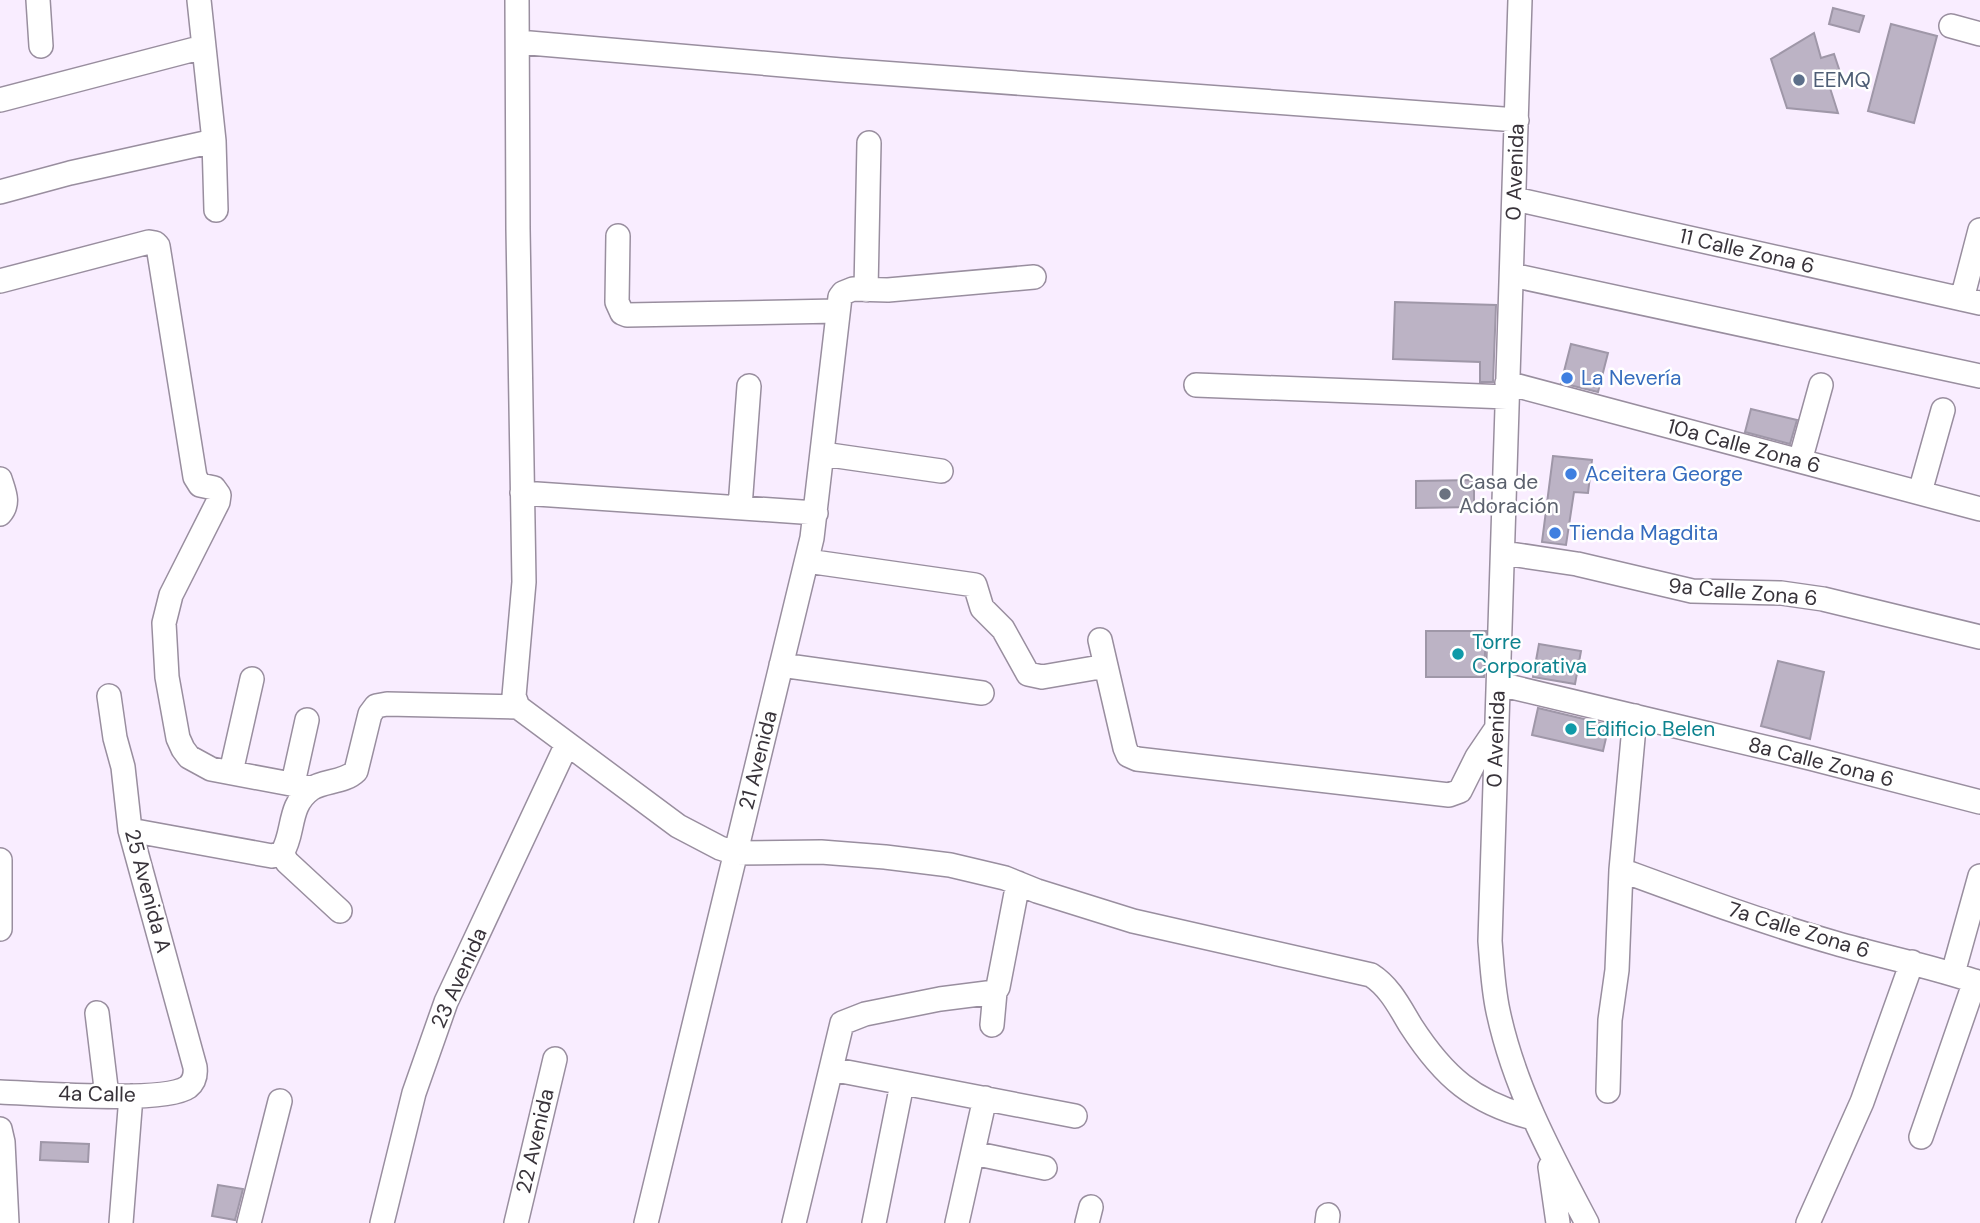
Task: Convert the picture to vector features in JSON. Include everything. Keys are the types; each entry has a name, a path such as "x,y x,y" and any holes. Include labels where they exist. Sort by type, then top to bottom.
{"street":[{"path":"38,0 41,46"},
{"path":"200,0 214,141 216,210"},
{"path":"517,0 524,582 514,696 518,707 678,826 720,849 735,853 821,852 950,865 1018,883 1133,921 1371,975 1391,994 1423,1044 1466,1091 1536,1126"},
{"name":"0 Avenida","path":"1520,0 1490,942 1493,985 1508,1052 1550,1164 1558,1223"},
{"path":"1951,26 1980,34"},
{"path":"518,42 841,70 1517,120"},
{"path":"0,100 203,47"},
{"path":"0,192 70,173 214,141"},
{"path":"866,290 869,143"},
{"name":"11 Calle Zona 6","path":"1515,199 1971,301"},
{"path":"1971,301 1980,230"},
{"path":"618,236 617,302 622,313 627,315 840,302 853,289 888,290 1034,277"},
{"path":"0,281 149,242 155,243 160,249 195,477 200,485 214,488 219,495 218,502 171,595 166,611 164,643 172,709 183,749 199,764 302,786 349,777 356,771 370,714 381,704 518,707"},
{"path":"1512,275 1980,376"},
{"name":"21 Avenida","path":"646,1223 807,561 816,513 840,302"},
{"name":"10a Calle Zona 6","path":"1196,385 1507,390 1800,461 1980,509"},
{"path":"1800,461 1821,385"},
{"path":"740,507 748,386"},
{"path":"1920,492 1943,410"},
{"path":"823,454 941,471"},
{"path":"0,479 6,500 5,509 0,514"},
{"path":"523,493 816,513"},
{"name":"9a Calle Zona 6","path":"1504,554 1577,564 1692,591 1782,593 1823,599 1980,637"},
{"path":"807,561 975,585 982,608 1009,638 1027,674 1042,677 1106,666"},
{"path":"1100,640 1125,748 1128,755 1137,759 1449,795 1460,791 1477,757 1496,729"},
{"path":"781,664 982,693"},
{"path":"231,772 251,679"},
{"name":"8a Calle Zona 6","path":"1499,684 1980,802"},
{"name":"25 Avenida A","path":"108,695 123,767 130,830 195,1067 191,1084"},
{"path":"1608,1091 1610,1020 1635,716"},
{"path":"307,720 302,786 282,853 288,862 340,911"},
{"name":"23 Avenida","path":"383,1223 414,1093 446,1002 567,744"},
{"path":"130,830 272,856 282,853"},
{"path":"0,860 0,929"},
{"name":"7a Calle Zona 6","path":"1621,870 1726,909 1836,943 1969,979"},
{"path":"1921,1137 1969,979 1980,876"},
{"path":"992,1025 995,992 1018,883"},
{"path":"1808,1223 1862,1101 1912,962"},
{"path":"794,1223 839,1029 846,1020 940,999 995,992"},
{"path":"97,1013 107,1096"},
{"name":"22 Avenida","path":"516,1223 555,1059"},
{"path":"831,1069 1075,1116"},
{"name":"4a Calle","path":"0,1092 131,1096 173,1093 191,1084"},
{"path":"874,1223 902,1084"},
{"path":"121,1223 131,1096"},
{"path":"957,1223 985,1098"},
{"path":"249,1223 280,1101"},
{"name":"0 Avenida","path":"1536,1126 1587,1223"},
{"path":"1,1137 7,1223"},
{"path":"973,1153 1045,1168"}],"building":[{"path":"1833,8 1864,16 1859,32 1829,24"},
{"path":"1891,24 1937,36 1914,123 1868,111"},
{"path":"1814,33 1821,58 1834,54 1844,84 1830,88 1838,113 1787,108 1771,59"},
{"path":"1395,302 1496,305 1493,382 1480,382 1480,362 1393,359"},
{"path":"1571,344 1608,353 1598,392 1561,383"},
{"path":"1751,409 1797,420 1790,444 1745,432"},
{"path":"1553,456 1592,460 1588,493 1574,492 1566,545 1542,542"},
{"name":"Casa de Adoración","path":"1474,480 1474,507 1416,508 1416,481"},
{"name":"Torre Corporativa","path":"1426,631 1486,631 1484,677 1426,677"},
{"path":"1539,644 1581,651 1575,684 1533,677"},
{"path":"1778,661 1824,672 1810,739 1761,726"},
{"name":"Edificio Belen","path":"1538,708 1609,725 1603,751 1532,735"},
{"path":"41,1142 89,1144 88,1162 40,1160"},
{"path":"218,1185 243,1189 235,1220 212,1216"}],"place":[{"name":"EEMQ","path":"1799,80"},
{"name":"La Nevería","path":"1567,378"},
{"name":"Aceitera George","path":"1571,474"},
{"name":"Casa de Adoración","path":"1445,494"},
{"name":"Tienda Magdita","path":"1555,533"},
{"name":"Torre Corporativa","path":"1458,654"},
{"name":"Edificio Belen","path":"1571,729"}]}
